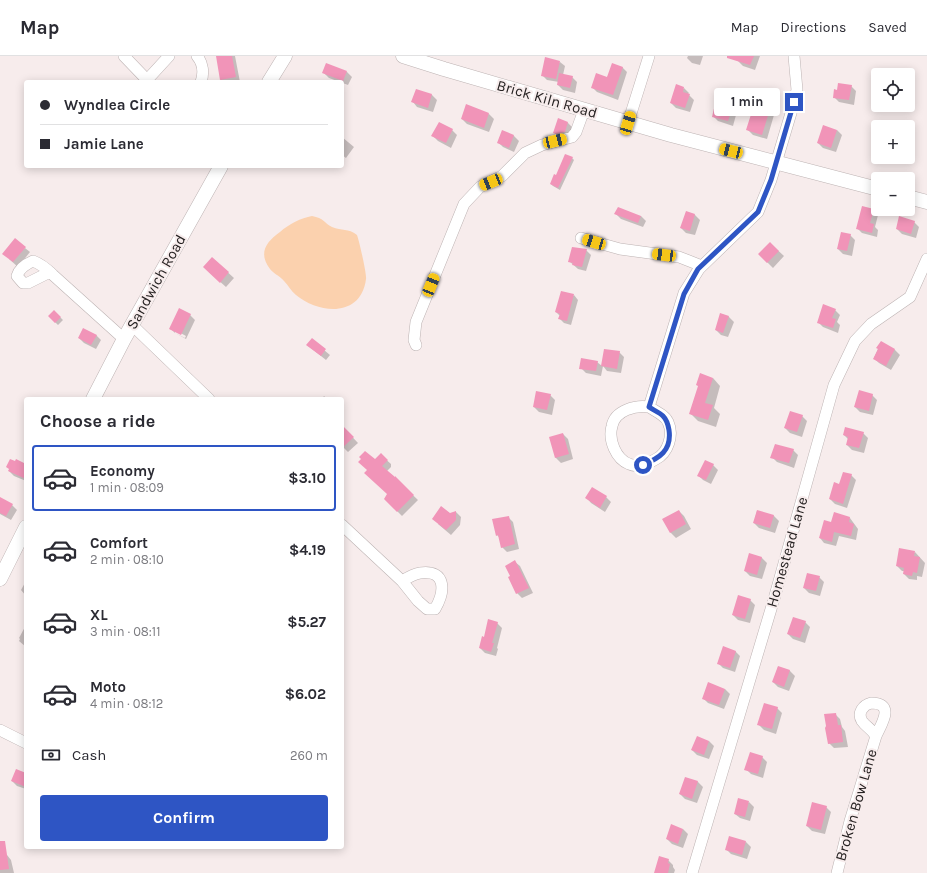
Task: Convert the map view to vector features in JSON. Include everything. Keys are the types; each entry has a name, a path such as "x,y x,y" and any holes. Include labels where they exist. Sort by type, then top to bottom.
{"main road":[{"path":"270,80 284,56"},
{"name":"Brick Kiln Road","path":"403,56 671,136 871,187"},
{"name":"Sandwich Road","path":"94,397 124,339 220,168"},
{"path":"915,199 927,202"},
{"path":"0,579 24,530"}],"street":[{"path":"124,56 147,80"},
{"path":"149,80 169,56"},
{"path":"197,56 202,66 201,80"},
{"path":"628,123 648,56"},
{"path":"649,407 684,294 698,269 758,212 771,180 792,113 797,90 794,56"},
{"path":"416,345 414,340 416,322 464,204 480,187 502,176 525,153 542,145 572,137 576,132 584,110"},
{"path":"581,238 620,250 679,257 702,266"},
{"name":"Homestead Lane","path":"692,873 774,599 834,385 855,341 871,324 910,297 927,259"},
{"path":"50,272 124,339"},
{"path":"132,325 207,397"},
{"path":"632,407 649,407 668,422 670,438 667,448 658,459 643,465 630,464 620,458 614,448 611,438 612,425 619,415 632,407"},
{"path":"344,527 402,580"},
{"path":"0,730 24,742"},
{"name":"Broken Bow Lane","path":"837,873 850,821 876,736"}],"shaded area":[{"path":"312,216 321,219 332,227 351,231 357,235 366,279 362,292 356,301 348,306 338,309 327,309 305,301 294,293 266,263 264,253 265,248 271,240 291,224"}],"building":[{"path":"216,56 232,56 236,77 220,80"},
{"path":"727,56 754,56 750,65 727,58"},
{"path":"545,57 560,61 556,79 541,76"},
{"path":"326,63 347,71 343,80 322,73"},
{"path":"612,63 623,67 613,95 591,88 596,73 607,77"},
{"path":"559,73 573,76 570,88 557,85"},
{"path":"838,83 852,85 849,100 833,98 834,89 837,90"},
{"path":"676,84 684,87 683,92 690,94 685,108 670,103"},
{"path":"416,89 432,94 428,108 411,102"},
{"path":"466,104 489,113 484,128 461,119"},
{"path":"715,104 732,109 728,121 712,117"},
{"path":"754,105 770,109 762,135 746,130"},
{"path":"558,118 568,122 565,132 556,134 553,133"},
{"path":"439,122 453,129 446,143 431,136"},
{"path":"823,125 837,130 831,148 817,143"},
{"path":"502,130 514,135 509,148 497,143"},
{"path":"565,154 573,157 558,188 550,184 554,174 556,175"},
{"path":"862,206 871,208 872,216 870,223 874,224 872,233 856,229"},
{"path":"618,207 641,216 638,223 614,214"},
{"path":"686,211 695,214 690,231 680,228"},
{"path":"899,216 915,221 911,234 896,229"},
{"path":"841,232 851,234 847,251 837,249"},
{"path":"15,238 26,247 13,262 2,254"},
{"path":"770,242 779,251 767,263 758,254"},
{"path":"572,247 587,249 582,267 572,265 573,263 568,262"},
{"path":"212,257 229,272 220,283 203,267"},
{"path":"561,291 574,294 567,321 558,319 560,314 555,312"},
{"path":"823,304 836,309 832,318 836,319 833,328 817,323"},
{"path":"179,308 191,314 181,335 169,329"},
{"path":"54,310 61,317 55,323 48,316"},
{"path":"720,313 729,316 723,333 715,330"},
{"path":"83,328 97,335 91,345 78,338"},
{"path":"312,338 326,349 321,356 306,345"},
{"path":"881,341 895,349 886,366 873,359 878,349 876,348"},
{"path":"604,349 620,351 617,369 601,366"},
{"path":"581,358 598,361 596,371 579,369"},
{"path":"700,373 713,378 705,403 713,405 708,420 689,414 698,386 696,385"},
{"path":"859,390 873,394 869,411 854,407"},
{"path":"536,391 551,394 547,410 533,407"},
{"path":"790,411 803,415 797,432 784,428"},
{"path":"344,427 354,437 344,446"},
{"path":"845,427 864,432 859,448 846,445 848,437 843,435"},
{"path":"563,433 569,454 555,458 549,437"},
{"path":"775,444 794,449 789,463 770,458"},
{"path":"365,451 375,459 381,453 388,460 382,466 395,476 414,495 397,512 384,499 387,494 364,473 367,470 358,462 361,459 359,457"},
{"path":"10,459 15,461 16,459 24,463 24,478 8,471 9,469 6,467"},
{"path":"705,460 714,464 706,480 697,476"},
{"path":"843,472 852,474 843,504 829,499 834,482 839,484"},
{"path":"592,487 607,496 600,508 585,498"},
{"path":"0,497 13,504 6,516 0,513"},
{"path":"441,506 450,513 456,511 456,520 446,530 432,519"},
{"path":"679,510 686,524 670,533 662,519"},
{"path":"757,510 774,515 770,528 753,523"},
{"path":"834,512 850,517 849,522 854,524 851,536 834,532 832,542 819,538 824,520 831,522"},
{"path":"509,516 515,544 501,548 498,535 496,536 492,519"},
{"path":"899,548 915,551 914,556 920,557 917,573 913,572 912,576 903,574 904,568 896,566"},
{"path":"749,553 762,557 757,575 744,571"},
{"path":"515,560 529,588 516,594 508,577 510,576 505,566"},
{"path":"807,573 820,576 816,591 803,588"},
{"path":"738,595 751,599 745,619 732,615"},
{"path":"793,617 806,621 800,638 787,634"},
{"path":"488,619 498,622 491,652 479,648 482,636 484,637"},
{"path":"723,646 736,651 730,668 717,664"},
{"path":"778,666 790,670 784,687 772,682"},
{"path":"708,682 725,689 719,705 702,699"},
{"path":"764,703 778,707 772,729 757,725"},
{"path":"836,713 838,725 841,725 843,742 828,744 824,714"},
{"path":"697,736 709,741 704,755 691,750"},
{"path":"750,752 763,756 758,774 744,770"},
{"path":"16,769 24,772 24,786 11,781"},
{"path":"685,777 698,781 692,799 679,794"},
{"path":"738,798 749,801 745,817 734,814"},
{"path":"812,802 827,806 821,830 806,826"},
{"path":"671,824 683,829 678,844 666,839"},
{"path":"729,836 746,841 742,855 725,850"},
{"path":"0,841 5,841 9,869 0,870"},
{"path":"659,856 669,859 668,863 670,864 668,873 654,873"}],"route":[{"path":"643,465 658,459 667,448 670,438 668,422 649,407 684,294 698,269 720,250 758,212 771,180 794,102"}]}
